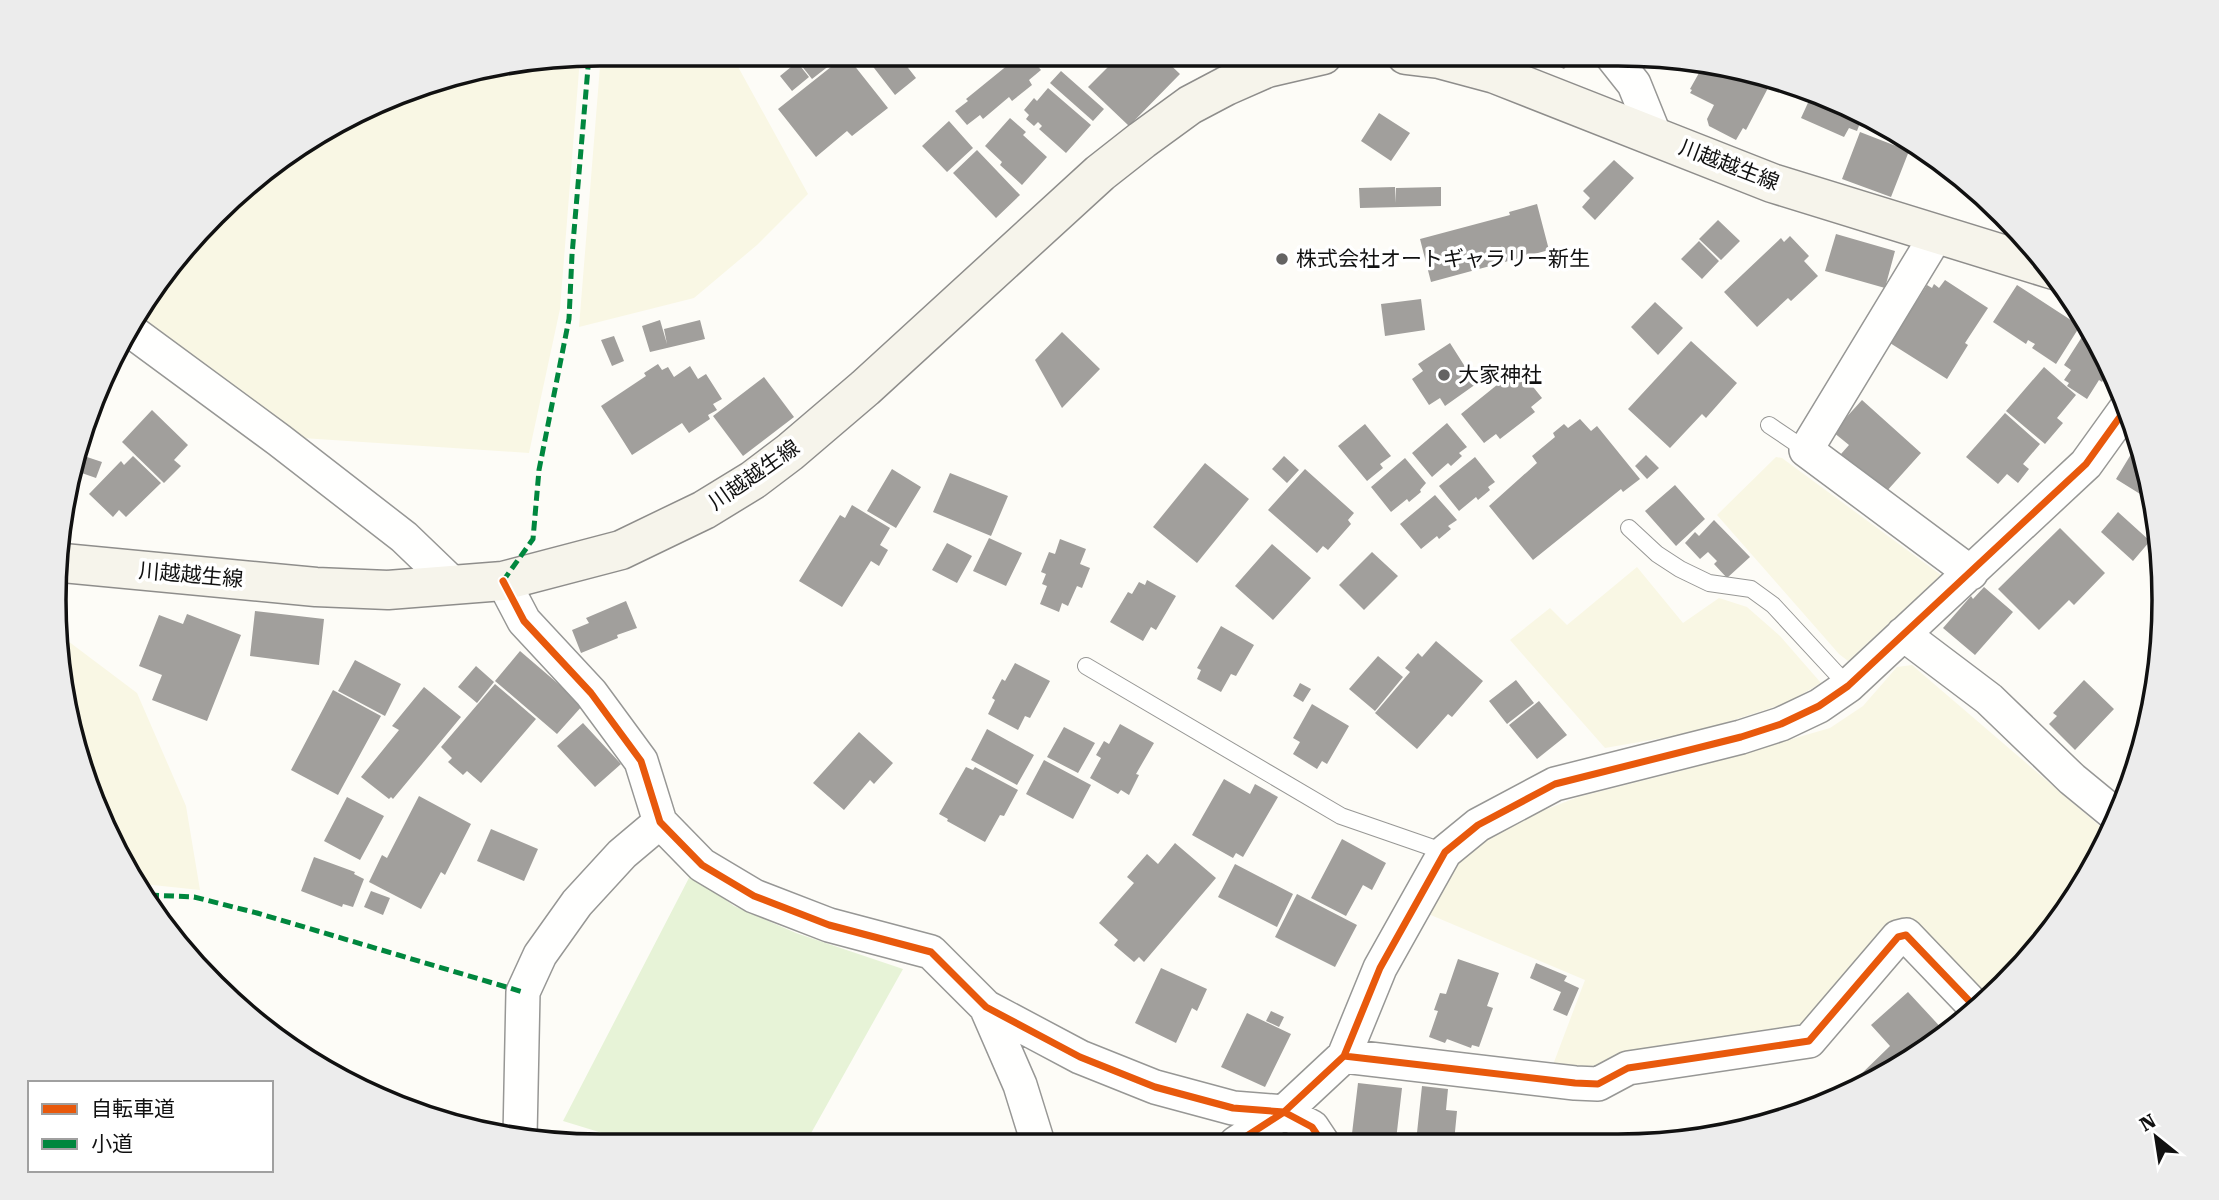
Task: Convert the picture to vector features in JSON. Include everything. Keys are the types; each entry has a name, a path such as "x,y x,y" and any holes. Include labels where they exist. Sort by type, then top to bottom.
{"main road":[{"name":"川越越生線","path":"68,565 316,587 388,590 503,581 621,550 704,510 790,453 1121,156 1190,105 1259,66"},
{"name":"川越越生線","path":"1465,66 1495,74 1655,135 1772,183 2033,263"}],"street":[{"path":"1620,66 1634,84 1655,135"},
{"path":"1937,234 1806,450 1971,573"},
{"path":"137,335 404,537 455,586"},
{"path":"1250,1134 1284,1112 1344,1056 1380,968 1445,852 1478,825 1555,784 1741,737 1781,724 1819,706 1848,686 2087,464 2120,417"},
{"path":"503,581 524,621 591,692 641,761 660,822 702,865 754,896 830,925 931,953 986,1007 1080,1056 1155,1087 1233,1108 1284,1112 1312,1127 1317,1134"},
{"path":"1903,634 1989,699 2072,779 2110,809"},
{"path":"520,1127 523,992 540,955 577,903 622,854 660,822"},
{"path":"1344,1056 1598,1084 1628,1068 1809,1041 1898,937 1906,936 1970,1002"},
{"path":"986,1007 1020,1085 1035,1134"}],"lane":[{"path":"1769,425 1806,450"},
{"path":"1629,528 1657,554 1680,569 1709,583 1751,589 1773,605 1848,686"},
{"path":"1086,666 1341,816 1445,852"}],"shaded area":[{"path":"600,66 738,66 808,194 757,245 694,298 579,327"},
{"path":"579,67 560,309 529,453 287,437 141,328 177,275 199,248 248,199 304,156 333,138 396,107 462,85 530,71"},
{"path":"1776,457 1782,458 1941,575 1848,661 1717,515"},
{"path":"1637,567 1683,623 1719,598 1747,607 1780,636 1821,683 1789,702 1697,732 1605,748 1510,640 1550,608 1567,625"},
{"path":"69,641 137,693 186,806 200,890 149,885 138,867 107,804 95,771 77,704"},
{"path":"1912,665 2101,827 2081,867 2042,925 2020,952 1973,999 1902,920 1804,1024 1768,1037 1582,1074 1551,1070 1585,980 1426,913 1457,862 1486,838 1519,820 1578,797 1681,771 1830,728 1863,706 1897,667"}],"green space":[{"path":"691,874 734,906 796,933 903,969 811,1134 603,1134 563,1121"}],"building":[{"path":"792,66 800,66 809,77 792,91 780,76"},
{"path":"802,66 829,66 812,79"},
{"path":"832,66 855,66 888,108 852,136 847,131 816,157 778,109"},
{"path":"873,66 907,66 916,78 895,95"},
{"path":"1006,66 1038,66 1041,70 1029,80 1032,85 1012,101 1009,97 983,119 980,115 967,125 955,111 968,101 966,99"},
{"path":"1109,66 1172,66 1180,74 1129,126 1088,87"},
{"path":"1061,71 1104,109 1093,121 1050,83"},
{"path":"1699,73 1768,88 1746,130 1743,128 1736,140 1709,126 1707,119 1714,105 1690,93"},
{"path":"1048,88 1091,125 1066,153 1039,129 1042,126 1038,122 1034,126 1026,119 1029,115 1024,110 1034,98 1037,101"},
{"path":"1808,102 1860,124 1857,131 1849,128 1844,137 1801,118"},
{"path":"1379,113 1410,133 1391,161 1361,141"},
{"path":"1010,118 1026,132 1023,135 1047,157 1022,185 1000,165 1002,162 985,146"},
{"path":"949,121 973,148 947,172 922,146"},
{"path":"1860,132 1909,152 1891,197 1842,179"},
{"path":"977,150 1020,195 996,218 953,173"},
{"path":"1614,160 1634,178 1595,220 1582,207 1590,198 1583,191"},
{"path":"1395,187 1396,203 1396,188 1441,187 1441,206 1360,208 1359,188"},
{"path":"1537,204 1549,250 1431,282 1420,239 1510,215 1509,212"},
{"path":"1718,220 1740,241 1721,260 1699,239"},
{"path":"1836,234 1895,251 1885,288 1825,271"},
{"path":"1790,236 1809,256 1804,261 1818,276 1791,301 1788,298 1757,327 1724,292 1781,238 1784,242"},
{"path":"1699,241 1719,261 1702,279 1681,259"},
{"path":"1945,280 1988,308 1965,343 1968,345 1947,379 1890,343 1927,285 1932,288 1934,284 1939,288"},
{"path":"2017,285 2074,322 2078,329 2056,364 2032,348 2035,344 2028,340 2026,344 1993,322"},
{"path":"1421,299 1425,330 1385,336 1381,304"},
{"path":"1655,302 1683,328 1658,355 1631,327"},
{"path":"660,320 667,344 664,329 700,320 705,339 650,352 642,326"},
{"path":"1062,332 1100,369 1062,408 1035,360"},
{"path":"614,336 624,361 612,366 601,340"},
{"path":"2083,336 2104,379 2102,382 2099,380 2087,399 2067,386 2069,383 2064,380 2071,370 2064,365"},
{"path":"1691,341 1737,383 1706,418 1702,414 1670,448 1628,409"},
{"name":"大家神社","path":"1450,343 1476,384 1445,406 1440,398 1429,405 1412,379 1423,371 1418,364"},
{"path":"658,364 662,370 668,367 674,377 690,366 698,379 706,374 722,399 713,404 717,410 708,415 710,419 689,433 682,423 632,455 601,406 646,376 644,373"},
{"path":"2044,367 2076,395 2057,418 2063,423 2045,444 2006,411"},
{"path":"1518,368 1542,398 1531,407 1535,412 1500,439 1496,434 1484,443 1461,414"},
{"path":"764,377 794,417 743,456 713,416"},
{"path":"1862,400 1921,453 1885,493 1841,454 1849,445 1833,432"},
{"path":"152,410 188,445 174,460 181,466 164,483 122,442"},
{"path":"2005,413 2040,444 2023,464 2029,469 2018,483 2007,474 1998,484 1966,457"},
{"path":"1580,419 1591,431 1597,426 1640,479 1623,492 1621,489 1533,560 1489,506 1537,463 1532,456 1555,437 1553,433 1564,424 1568,428"},
{"path":"1447,423 1467,447 1459,453 1462,456 1451,466 1448,463 1432,477 1412,453"},
{"path":"1365,424 1391,456 1380,464 1383,468 1367,481 1338,446"},
{"path":"2131,454 2142,495 2116,479"},
{"path":"1646,455 1659,468 1647,479 1635,466"},
{"path":"133,456 161,483 126,517 119,510 113,517 89,494 121,461 124,465"},
{"path":"1284,456 1299,470 1287,483 1272,469"},
{"path":"87,457 102,462 96,478 82,473"},
{"path":"1475,457 1495,482 1478,500 1476,497 1459,511 1439,486"},
{"path":"1405,458 1426,483 1421,492 1409,502 1407,499 1391,512 1371,487"},
{"path":"1205,463 1249,499 1197,563 1153,527"},
{"path":"892,469 921,487 896,528 867,511"},
{"path":"1305,469 1354,513 1348,520 1351,524 1328,550 1323,546 1317,553 1268,510"},
{"path":"950,473 1008,496 991,536 933,512"},
{"path":"1675,485 1705,519 1676,546 1645,511"},
{"path":"1435,495 1457,520 1448,526 1451,529 1439,539 1437,536 1421,549 1400,524"},
{"path":"852,505 890,528 880,545 888,550 879,566 871,561 842,607 799,581 840,515 845,518"},
{"path":"2118,512 2149,542 2133,561 2101,532"},
{"path":"1714,520 1750,557 1727,578 1714,564 1717,561 1708,552 1700,559 1685,543 1695,532 1699,536"},
{"path":"2060,528 2105,573 2074,605 2069,600 2039,630 1998,589"},
{"path":"989,538 1022,553 1006,586 973,571"},
{"path":"1060,539 1086,549 1080,564 1090,568 1082,588 1077,586 1068,606 1062,603 1059,612 1040,604 1047,586 1042,584 1046,574 1041,572 1049,552 1055,554"},
{"path":"947,543 972,556 957,583 932,570"},
{"path":"1272,544 1311,578 1273,620 1235,586"},
{"path":"1372,552 1398,576 1364,610 1339,585"},
{"path":"1147,580 1176,596 1156,630 1151,627 1143,641 1110,622 1128,592 1132,594 1139,582 1145,585"},
{"path":"1984,587 2013,612 1975,655 1943,628 1971,596 1973,599"},
{"path":"626,601 637,628 581,653 572,630 589,623 586,618"},
{"path":"255,611 324,619 319,665 250,656"},
{"path":"187,614 241,635 207,721 152,700 162,675 139,666 159,615 183,624"},
{"path":"1221,626 1254,645 1236,676 1231,674 1221,692 1197,679 1201,670 1197,668"},
{"path":"1436,641 1483,681 1452,717 1448,714 1417,749 1375,713 1410,672 1405,668 1418,653 1422,657"},
{"path":"520,651 583,705 557,734 495,681"},
{"path":"1378,656 1403,677 1375,711 1349,689"},
{"path":"355,660 401,684 385,716 338,691"},
{"path":"1015,663 1050,681 1030,718 1025,716 1018,730 988,714 995,700 992,698 1002,679 1005,681"},
{"path":"476,666 494,682 477,703 458,687"},
{"path":"1516,680 1534,703 1507,724 1489,701"},
{"path":"2084,680 2114,709 2075,750 2049,724 2057,716 2053,713"},
{"path":"1300,683 1311,689 1303,702 1293,696"},
{"path":"495,684 536,719 481,783 467,771 463,775 448,762 452,758 441,747"},
{"path":"424,687 461,717 393,799 389,799 361,777 399,730 392,726"},
{"path":"333,690 381,716 338,795 291,770"},
{"path":"1539,701 1567,735 1537,759 1509,725"},
{"path":"1312,704 1349,726 1327,764 1322,761 1317,769 1293,754 1300,742 1293,738"},
{"path":"583,723 621,764 595,787 557,746"},
{"path":"1120,724 1154,743 1136,774 1139,775 1129,795 1121,790 1118,794 1090,778 1101,758 1096,755 1104,741 1109,744"},
{"path":"1064,727 1095,743 1078,773 1047,757"},
{"path":"987,729 1034,755 1017,785 971,760"},
{"path":"859,732 893,763 874,784 870,780 844,810 813,783"},
{"path":"1044,760 1091,785 1073,819 1026,794"},
{"path":"966,767 973,770 975,767 1018,790 1004,816 1000,815 985,842 939,814"},
{"path":"1224,779 1250,794 1255,784 1278,797 1243,857 1236,853 1233,858 1192,835"},
{"path":"419,796 471,824 445,875 441,872 421,909 369,882 382,855 387,858"},
{"path":"347,797 384,816 360,860 324,841"},
{"path":"491,829 538,849 524,881 477,861"},
{"path":"1342,839 1386,863 1372,890 1363,885 1346,916 1311,898"},
{"path":"1175,843 1216,878 1144,962 1139,957 1134,962 1114,945 1118,940 1099,923 1134,883 1127,877 1147,854 1158,864"},
{"path":"314,857 355,872 354,874 364,879 353,907 343,904 342,907 301,891"},
{"path":"1235,864 1293,894 1277,927 1218,897"},
{"path":"371,891 390,898 383,915 364,907"},
{"path":"1297,894 1357,925 1335,967 1275,937"},
{"path":"1458,959 1499,973 1487,1006 1493,1008 1479,1047 1472,1045 1471,1048 1447,1039 1445,1043 1429,1037 1438,1011 1434,1010 1440,993 1446,994"},
{"path":"1536,963 1567,976 1564,981 1579,988 1567,1016 1553,1010 1561,992 1530,978"},
{"path":"1161,968 1207,989 1197,1011 1192,1008 1176,1043 1135,1023"},
{"path":"1908,992 1940,1026 1886,1062 1859,1076 1890,1046 1871,1025"},
{"path":"1271,1011 1284,1017 1279,1027 1266,1021"},
{"path":"1247,1013 1291,1034 1265,1087 1221,1067"},
{"path":"1358,1083 1402,1088 1397,1134 1352,1134"},
{"path":"1422,1086 1448,1089 1446,1110 1457,1111 1455,1134 1417,1134"}],"marked path":[{"path":"503,581 533,539 539,470 569,319 588,67"},
{"path":"156,895 194,897 257,913 523,992"}],"cycle path":[{"path":"1250,1134 1284,1112 1344,1056 1380,968 1445,852 1478,825 1555,784 1741,737 1781,724 1819,706 1848,686 2086,464 2120,417"},
{"path":"503,581 524,621 591,693 641,761 660,822 702,865 754,896 829,925 931,952 986,1007 1080,1057 1155,1087 1233,1108 1284,1112 1312,1127 1317,1134"},
{"path":"1344,1056 1598,1084 1628,1068 1809,1041 1898,937 1906,935 1970,1002"}],"place":[{"name":"株式会社オートギャラリー新生","path":"1282,259"},
{"name":"大家神社","path":"1444,375"}]}
